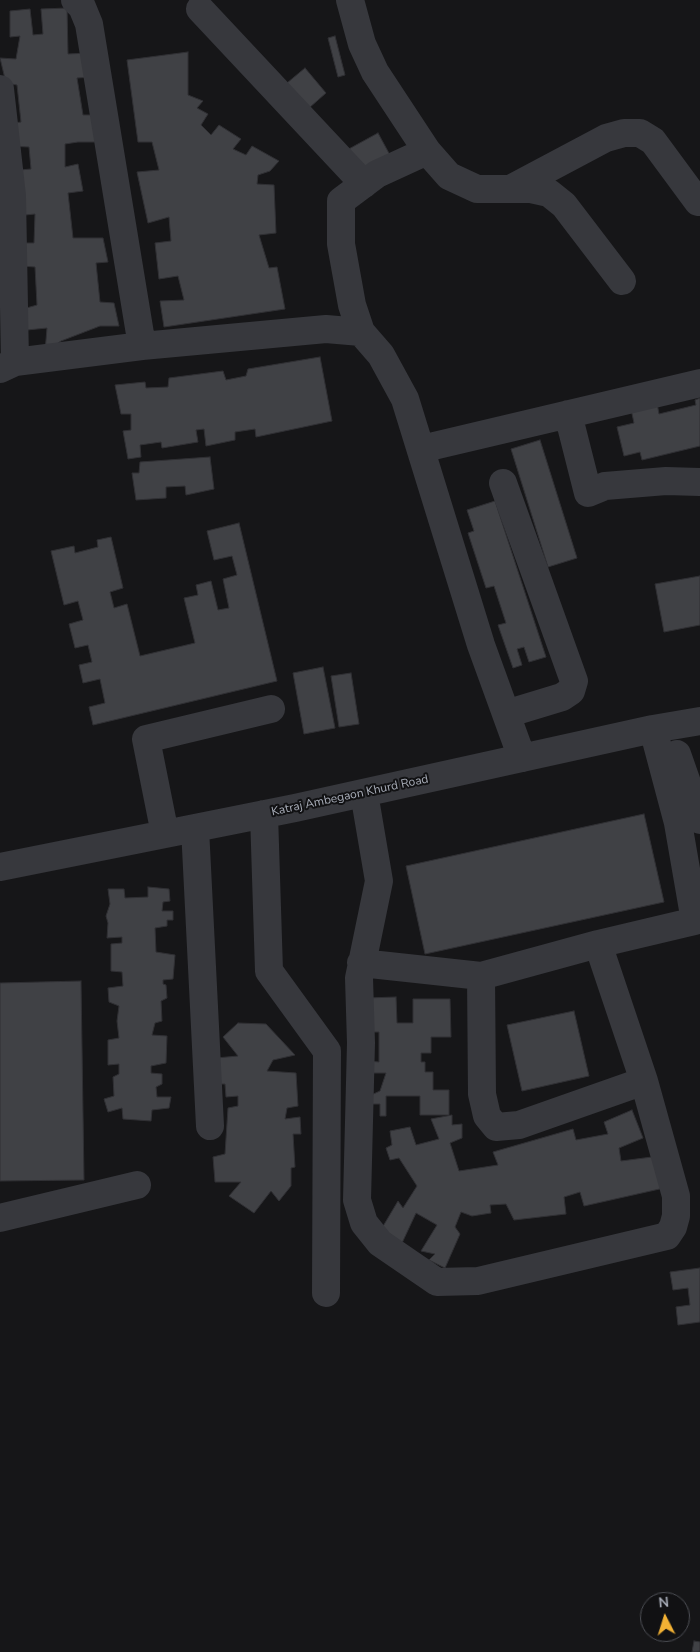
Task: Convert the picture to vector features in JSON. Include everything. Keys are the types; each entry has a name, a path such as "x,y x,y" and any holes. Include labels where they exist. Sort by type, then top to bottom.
{"street":[{"path":"74,0 82,7 89,24 142,346"},
{"path":"350,0 362,44 375,72 427,151 449,176 477,188 531,189 549,193 564,205 622,281"},
{"path":"200,8 364,184"},
{"path":"0,89 3,143 12,196 7,366 142,346 326,329 361,332"},
{"path":"510,189 606,138 624,133 640,133 653,141 698,202"},
{"path":"427,151 377,174 342,201 341,244 352,305 361,332 381,355 405,399 481,645 522,758"},
{"path":"421,449 700,383"},
{"path":"568,414 588,493 606,486 666,481 700,482"},
{"path":"503,483 574,681 571,691 562,697 506,714"},
{"path":"165,834 146,739 271,709"},
{"name":"Katraj Ambegaon Khurd Road","path":"0,867 264,814 700,721"},
{"path":"661,728 700,820"},
{"path":"361,963 481,976 695,920 661,728"},
{"path":"364,793 379,881 359,978 361,1043 357,1200 364,1223 380,1243 437,1282 478,1281 667,1236 673,1227 676,1216 676,1196 644,1081 598,944"},
{"path":"264,814 269,971 327,1051 326,1293"},
{"path":"195,828 210,1126"},
{"path":"481,976 482,1094 487,1116 496,1127 519,1125 644,1081"},
{"path":"0,1218 137,1186"}],"building":[{"path":"67,8 68,54 89,53 92,77 77,78 83,115 93,115 95,142 65,144 65,167 78,164 83,191 68,193 73,238 103,238 108,262 96,263 100,302 114,303 119,326 100,326 61,341 45,352 47,328 27,330 23,309 37,305 35,267 21,266 18,243 34,243 35,214 25,215 20,170 31,169 29,147 7,146 7,124 21,122 17,85 6,83 0,58 16,59 20,36 10,37 10,11 30,9 33,35 43,34 41,9"},
{"path":"335,36 345,75 338,77 328,38"},
{"path":"188,52 188,95 203,101 197,108 208,114 201,125 211,135 219,125 241,139 233,149 246,155 252,146 279,161 270,171 258,175 257,184 274,185 276,233 259,235 269,268 277,267 285,309 164,327 160,301 184,300 178,276 159,279 155,243 171,241 169,217 148,223 137,172 159,170 152,142 138,142 127,60"},
{"path":"305,68 326,93 309,108 287,83"},
{"path":"378,133 391,157 360,174 347,150"},
{"path":"320,357 332,421 256,437 255,429 235,432 235,440 206,446 204,429 196,430 198,442 162,448 161,442 140,445 141,457 128,459 123,431 131,430 131,414 121,414 115,385 145,382 146,388 168,387 169,378 223,371 226,380 246,376 248,369"},
{"path":"700,398 700,446 642,460 640,452 624,456 617,427 634,423 631,409 657,403 659,414 696,405 695,400"},
{"path":"540,440 577,558 548,567 511,449"},
{"path":"210,457 214,489 186,495 185,486 166,487 166,498 136,500 132,473 139,473 140,462"},
{"path":"495,501 546,657 529,662 524,647 517,649 522,665 513,668 498,625 506,623 494,586 486,588 468,533 474,531 467,510"},
{"path":"239,523 277,681 93,725 89,707 105,703 100,679 83,683 79,665 92,662 88,645 75,648 69,624 83,620 78,601 64,605 51,551 74,546 75,553 98,547 97,540 111,537 123,588 110,592 114,608 127,604 140,656 195,643 184,598 198,595 196,585 211,581 218,610 229,608 223,579 237,575 232,556 214,560 207,531"},
{"path":"700,576 700,625 664,632 655,584"},
{"path":"323,667 335,728 304,734 293,673"},
{"path":"351,673 359,724 339,727 331,676"},
{"path":"644,814 664,902 425,954 406,866"},
{"path":"148,887 169,889 170,901 163,902 162,911 173,911 173,920 167,920 167,926 155,928 156,952 175,955 173,979 163,980 163,984 166,985 167,998 161,1001 162,1021 155,1023 152,1035 167,1036 166,1063 151,1066 151,1073 162,1074 162,1084 156,1087 157,1097 171,1097 169,1108 152,1110 151,1121 123,1119 122,1108 108,1112 104,1099 114,1096 113,1077 119,1074 119,1064 108,1065 108,1040 119,1038 117,1021 119,1006 109,1002 108,988 123,986 122,972 111,971 111,944 122,943 122,937 107,938 108,923 106,916 110,904 108,889 124,889 125,898 148,897"},
{"path":"81,981 84,1180 0,1181 0,983"},
{"path":"396,997 397,1023 413,1023 413,999 450,999 451,1037 431,1037 431,1053 421,1053 421,1062 425,1062 425,1072 433,1072 433,1090 449,1090 449,1115 420,1115 420,1096 386,1096 386,1116 380,1116 380,1104 369,1104 369,1096 380,1091 386,1073 366,1073 367,1061 379,1062 379,1032 366,1032 366,998"},
{"path":"574,1011 589,1076 522,1091 507,1025"},
{"path":"238,1023 266,1024 295,1055 273,1060 267,1071 296,1073 298,1106 287,1108 285,1119 300,1117 301,1134 293,1134 295,1167 291,1168 291,1186 279,1201 271,1191 254,1213 229,1196 241,1182 215,1182 213,1157 225,1154 228,1108 238,1106 238,1096 226,1097 225,1084 217,1084 216,1058 238,1056 223,1037"},
{"path":"632,1110 643,1138 619,1148 621,1161 652,1157 664,1188 584,1206 580,1192 564,1197 566,1214 514,1220 506,1204 490,1205 491,1213 472,1216 461,1212 455,1227 460,1234 445,1268 429,1260 435,1254 421,1251 437,1225 416,1213 402,1243 382,1228 398,1201 403,1208 417,1186 399,1158 390,1160 386,1148 392,1145 390,1131 410,1127 416,1145 439,1139 431,1119 452,1115 452,1125 462,1124 462,1138 450,1143 459,1171 498,1165 493,1152 573,1129 576,1140 608,1134 604,1122"},
{"path":"700,1268 700,1322 678,1325 676,1307 690,1305 688,1288 673,1290 670,1272"},
{"path":"694,1641 700,1642 700,1652 692,1652"}]}
